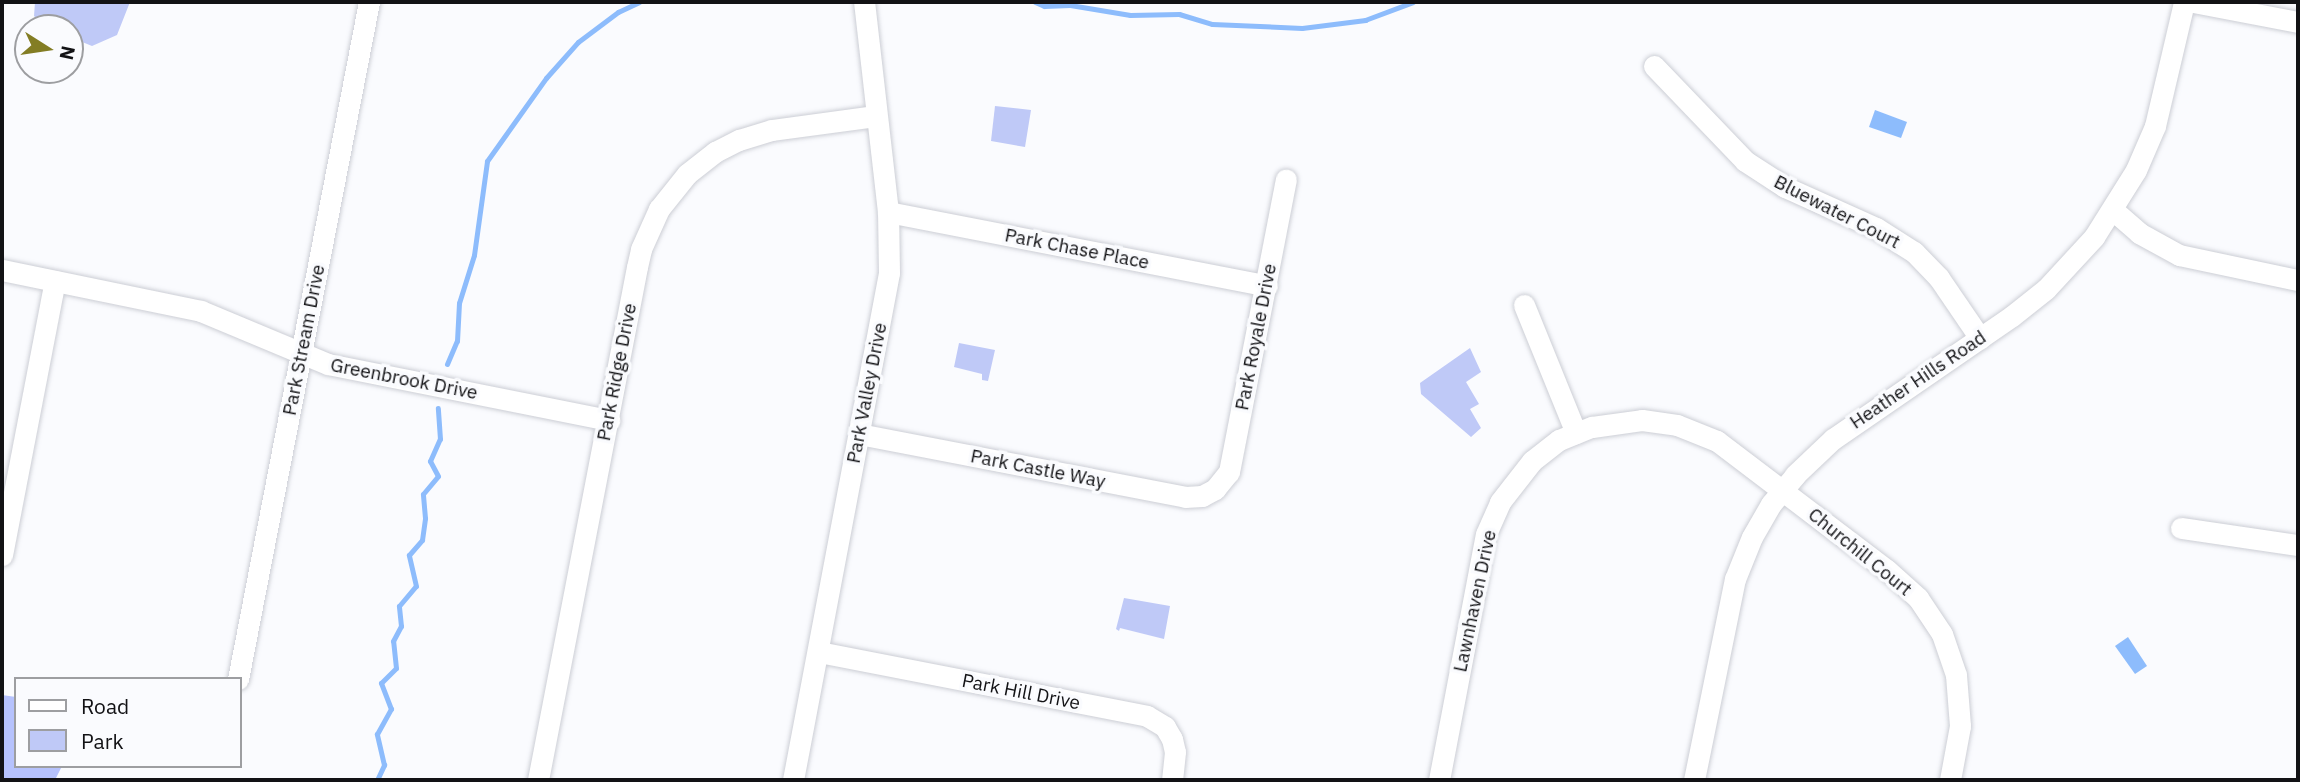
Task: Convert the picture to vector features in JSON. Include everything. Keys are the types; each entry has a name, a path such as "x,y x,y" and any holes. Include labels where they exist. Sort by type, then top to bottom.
{"street":[{"name":"Park Stream Drive","path":"238,677 369,2"},
{"name":"Park Valley Drive","path":"793,780 885,301 890,247 864,2"},
{"name":"Heather Hills Road","path":"1694,780 1735,579 1752,537 1782,490 1833,439 2046,289 2094,237 2142,158 2160,112 2184,2"},
{"path":"2193,2 2298,22"},
{"name":"Bluewater Court","path":"1654,66 1745,161 1766,176 1805,197 1876,228 1914,252 1950,292 1979,338"},
{"name":"Park Ridge Drive","path":"538,780 641,249 659,209 681,180 715,152 755,134 876,116"},
{"name":"Park Royale Drive","path":"1215,489 1229,472 1286,180"},
{"path":"2113,209 2139,233 2179,255 2205,263 2298,280"},
{"name":"Park Chase Place","path":"888,212 1267,286"},
{"name":"Greenbrook Drive","path":"2,270 201,311 301,355 339,367 608,420"},
{"path":"2,555 55,281"},
{"path":"1524,305 1576,433"},
{"name":"Lawnhaven Drive","path":"1439,780 1486,534 1509,487 1532,461 1576,433 1609,423 1633,420 1677,425 1717,441 1782,490"},
{"name":"Park Castle Way","path":"859,434 1185,497 1202,496 1215,489"},
{"name":"Churchill Court","path":"1782,490 1898,579 1933,619 1954,667 1960,709 1958,744 1950,780"},
{"path":"2181,528 2298,545"},
{"name":"Park Hill Drive","path":"819,652 1147,716 1165,727 1172,739 1175,752 1172,780"}],"green space":[{"path":"35,2 130,2 117,35 92,46 84,43 84,14 34,14"},
{"path":"995,106 1031,110 1025,147 991,141"},
{"path":"959,343 995,350 988,381 982,380 982,374 954,367"},
{"path":"1470,348 1481,372 1466,382 1479,404 1470,409 1481,428 1471,437 1421,394 1420,383"},
{"path":"1124,598 1170,606 1164,639 1116,629"}],"shaded area":[{"path":"1875,110 1907,122 1901,138 1869,127"},
{"path":"2128,637 2147,666 2135,674 2115,646"},
{"path":"2,695 14,697 14,768 61,768 55,780 2,780"}],"waterway":[{"path":"447,364 457,341 459,303 474,255 487,161 546,78 578,42 618,12 639,2"},
{"path":"1035,2 1044,6 1070,5 1130,15 1179,14 1212,24 1302,28 1365,20 1413,2"},
{"path":"377,780 384,765 377,734 391,709 381,683 396,668 393,641 401,626 399,606 416,586 409,555 422,540 425,518 423,494 438,476 430,461 440,439 438,408"}]}
